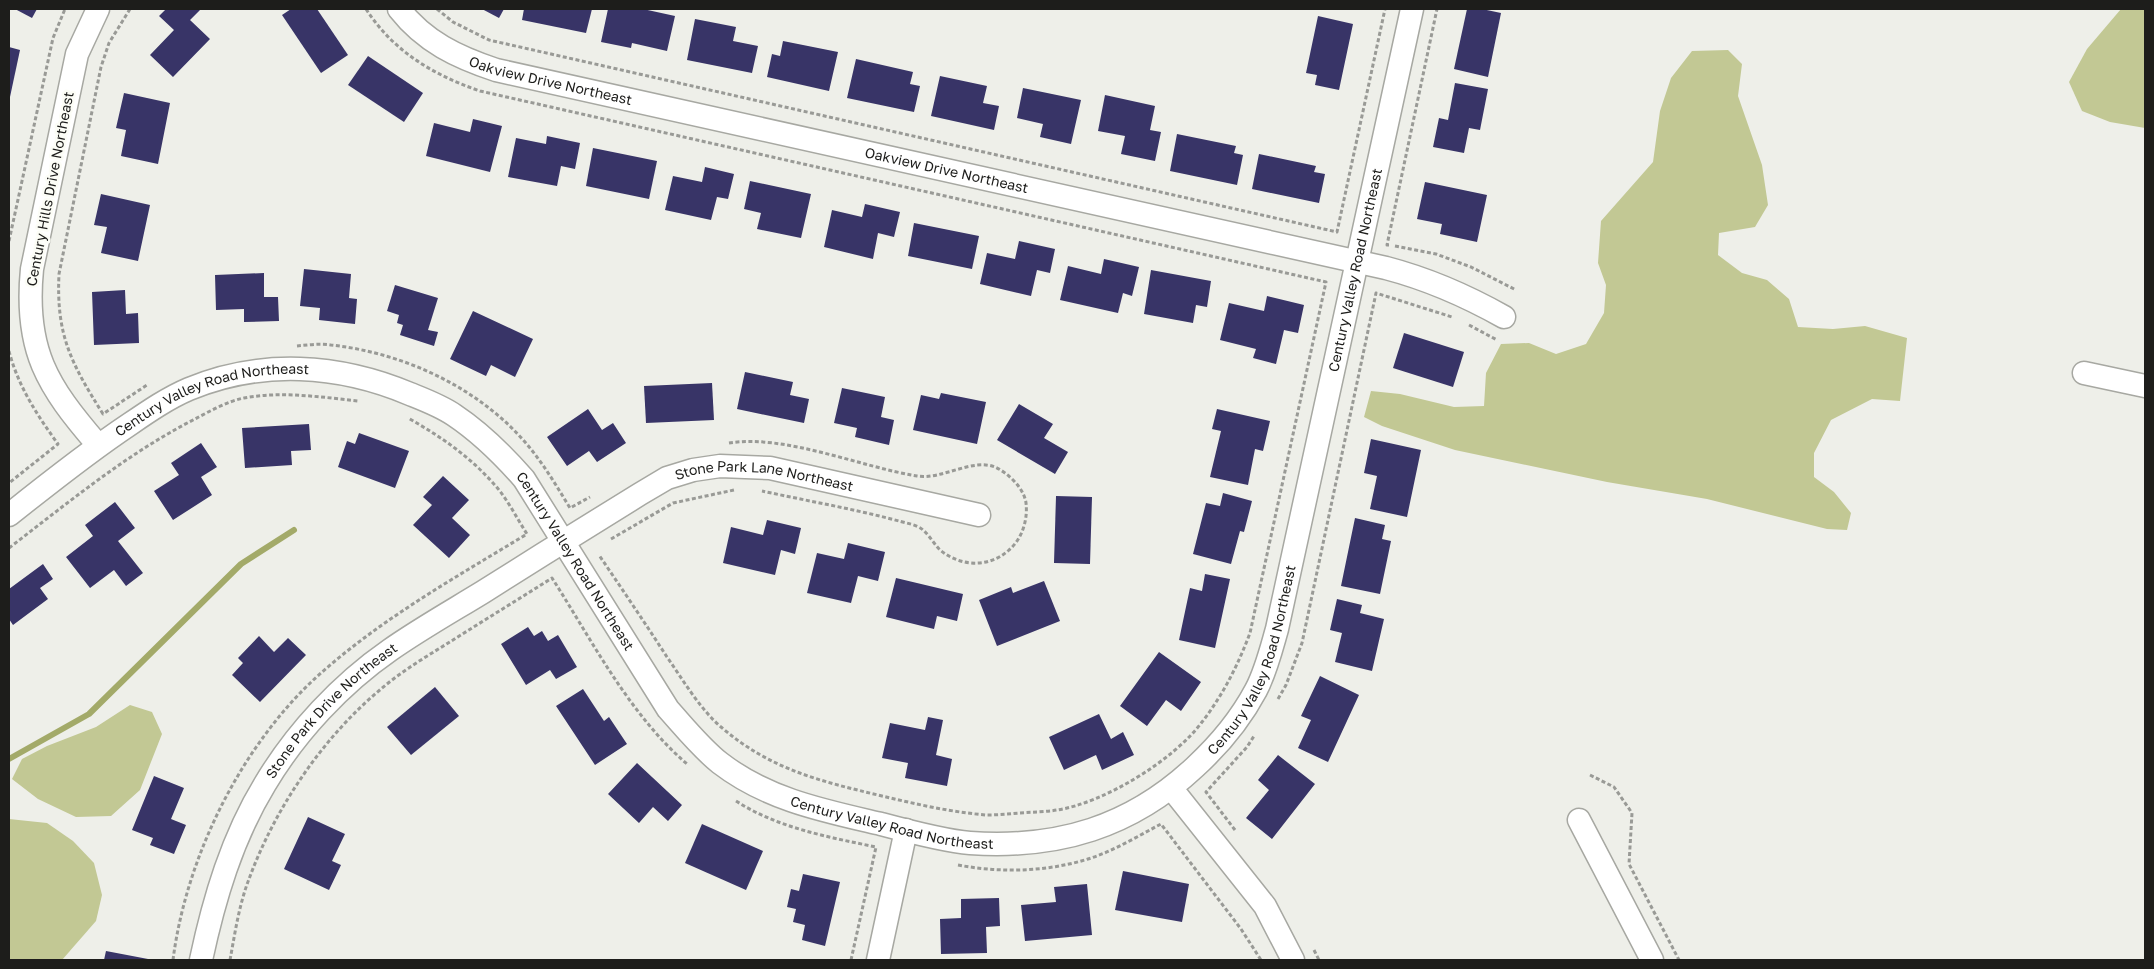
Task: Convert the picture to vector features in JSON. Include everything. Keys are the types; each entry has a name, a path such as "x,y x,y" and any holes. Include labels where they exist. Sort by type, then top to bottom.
{"street":[{"name":"Century Hills Drive Northeast","path":"98,9 77,54 32,269 29,297 31,323 37,351 48,377 62,402 98,445"},
{"name":"Oakview Drive Northeast","path":"399,9 414,26 447,51 496,70 1358,262 1440,284 1469,297 1504,317"},
{"name":"Century Valley Road Northeast","path":"9,515 98,445 163,403 187,390 221,377 255,370 292,368 329,370 360,376 392,386 453,414 482,436 506,458 524,479 668,709 720,763 768,792 805,807 968,843 1037,842 1105,826 1133,813 1172,789 1220,744 1240,718 1257,688 1268,660 1277,629 1412,9"},
{"path":"2084,373 2145,386"},
{"name":"Stone Park Lane Northeast","path":"563,542 667,478 693,470 720,466 770,468 979,515"},
{"name":"Stone Park Drive Northeast","path":"201,960 212,911 228,859 245,820 265,783 315,718 350,681 390,650 563,542"},
{"path":"1172,789 1265,906 1293,960"},
{"path":"1579,820 1652,960"},
{"path":"878,960 906,830"}],"path":[{"path":"9,241 53,38 66,9"},
{"path":"103,414 83,382 60,322 58,300 59,274 101,67 109,43 130,9"},
{"path":"436,9 453,22 489,40 1337,232 1385,9"},
{"path":"1437,9 1387,245 1436,254 1470,267 1516,290"},
{"path":"595,549 688,688 720,726 749,748 778,765 816,780 936,808 987,815 1058,810 1088,802 1114,792 1142,775 1180,745 1201,724 1240,661 1252,623 1326,282"},
{"path":"1376,293 1455,318"},
{"path":"1464,322 1497,340"},
{"path":"9,351 13,367 27,399 58,444 9,483"},
{"path":"9,548 140,451 172,430 212,410 243,398 278,396 358,401 367,404"},
{"path":"403,415 432,432 470,460 494,484 527,534"},
{"path":"230,960 237,922 246,889 262,847 299,783 355,712 389,683 416,664 552,578"},
{"path":"1590,775 1614,786 1632,813 1629,864 1679,960"},
{"path":"1161,824 1241,929 1261,960"},
{"path":"851,960 876,847"}],"green space":[{"path":"2121,9 2145,9 2145,128 2110,122 2082,111 2069,82 2087,49"},
{"path":"1728,50 1742,64 1738,96 1762,165 1768,205 1755,227 1719,233 1718,255 1742,273 1767,280 1789,299 1798,327 1833,329 1865,326 1907,338 1900,401 1872,399 1831,420 1814,453 1814,477 1834,492 1851,513 1847,530 1827,529 1707,499 1607,482 1455,450 1382,426 1364,417 1371,391 1400,394 1454,407 1484,406 1486,373 1501,344 1529,343 1556,354 1586,344 1604,313 1606,285 1598,263 1601,221 1653,162 1660,111 1671,78 1692,51"},
{"path":"130,705 152,712 162,734 140,790 111,816 76,817 38,799 12,779 22,759 47,746 96,727"},
{"path":"9,819 47,823 73,841 94,863 102,895 96,921 62,960 9,960"}],"building":[{"path":"15,9 37,9 32,18"},
{"path":"166,9 200,10 190,20 210,39 173,77 150,55 174,30 159,16"},
{"path":"291,9 317,9 348,55 321,73 282,15"},
{"path":"482,9 504,9 499,18"},
{"path":"524,9 592,9 586,33 522,20"},
{"path":"608,9 643,9 675,16 667,51 632,43 631,48 601,42"},
{"path":"1467,9 1482,9 1501,13 1488,77 1454,69"},
{"path":"1318,16 1353,24 1339,90 1315,85 1317,75 1306,73"},
{"path":"695,19 736,27 733,41 758,46 752,73 687,60"},
{"path":"783,41 838,52 829,91 767,77 772,54 780,56"},
{"path":"9,47 20,50 10,97 9,97"},
{"path":"368,56 423,93 404,122 348,85"},
{"path":"856,59 913,72 910,84 920,86 914,112 847,98"},
{"path":"940,76 987,86 983,103 999,106 994,130 931,116"},
{"path":"1455,83 1488,89 1480,130 1469,128 1464,153 1433,147 1439,118 1448,120"},
{"path":"1023,88 1081,100 1071,144 1040,137 1043,124 1017,118"},
{"path":"124,93 170,103 158,164 121,156 126,130 116,128"},
{"path":"1105,95 1155,106 1150,130 1161,132 1155,161 1121,154 1125,136 1098,131"},
{"path":"473,119 502,126 490,172 426,156 434,123 470,132"},
{"path":"1177,134 1236,146 1234,153 1243,155 1237,185 1170,171"},
{"path":"547,136 580,143 575,169 561,166 557,186 508,177 516,138 546,144"},
{"path":"593,148 657,161 649,199 586,186"},
{"path":"1259,154 1316,166 1314,172 1325,174 1319,203 1252,189"},
{"path":"705,167 734,174 728,199 717,197 711,220 665,210 673,176 702,182"},
{"path":"750,181 811,194 801,238 757,229 761,213 744,209"},
{"path":"1425,182 1487,195 1477,242 1440,234 1442,224 1417,219"},
{"path":"101,194 150,205 138,261 101,253 107,227 94,225"},
{"path":"865,204 900,212 894,237 878,233 873,259 824,247 832,210 862,217"},
{"path":"914,223 979,236 972,269 908,256"},
{"path":"1019,241 1055,249 1050,273 1037,270 1031,296 980,284 987,253 1015,259"},
{"path":"1104,259 1139,267 1132,296 1123,293 1118,313 1060,300 1068,266 1101,274"},
{"path":"304,269 351,274 349,298 357,299 355,324 319,320 320,308 300,306"},
{"path":"1151,270 1211,281 1207,307 1196,305 1193,323 1144,314"},
{"path":"264,273 264,297 278,297 279,321 244,322 244,309 216,310 215,275"},
{"path":"395,285 438,298 428,330 438,332 434,346 400,335 403,325 397,323 399,315 387,311"},
{"path":"125,290 126,314 138,313 139,343 94,345 92,292"},
{"path":"1267,296 1304,305 1298,333 1284,330 1276,364 1253,358 1256,349 1220,340 1229,303 1264,311"},
{"path":"473,311 533,339 515,377 491,365 486,376 450,359"},
{"path":"1404,333 1464,352 1453,387 1393,368"},
{"path":"745,372 793,382 790,395 809,399 804,423 737,409"},
{"path":"712,383 714,420 646,423 644,386"},
{"path":"842,388 885,397 881,417 894,420 889,445 855,437 857,428 834,423"},
{"path":"941,393 986,402 977,444 913,430 921,395 939,399"},
{"path":"1019,404 1053,424 1044,438 1068,452 1055,474 997,440"},
{"path":"588,409 602,430 613,423 626,443 597,462 589,451 567,466 547,437"},
{"path":"1217,409 1270,421 1263,451 1255,449 1248,485 1210,477 1221,431 1212,429"},
{"path":"309,424 311,450 291,451 292,465 245,468 242,428"},
{"path":"359,433 409,451 395,488 338,467 347,441 355,444"},
{"path":"1371,439 1421,450 1407,517 1370,509 1377,476 1364,473"},
{"path":"201,443 217,467 201,477 212,495 173,520 154,491 179,475 171,463"},
{"path":"443,476 469,500 452,518 470,535 449,558 413,525 432,505 423,497"},
{"path":"1223,493 1252,501 1244,532 1240,531 1231,564 1193,554 1206,503 1220,506"},
{"path":"1056,496 1092,497 1090,564 1054,563"},
{"path":"115,502 135,528 118,541 143,573 126,586 114,570 90,588 66,557 93,536 85,525"},
{"path":"1355,518 1385,525 1382,539 1391,541 1380,594 1341,586"},
{"path":"767,520 801,528 795,554 781,550 775,575 723,563 731,527 763,535"},
{"path":"848,543 885,552 878,581 858,576 851,603 807,593 817,553 844,559"},
{"path":"43,564 53,579 40,588 48,599 13,625 9,619 9,589"},
{"path":"1205,574 1230,579 1215,648 1179,640 1190,588 1202,591"},
{"path":"896,578 963,594 957,621 937,616 934,629 886,617"},
{"path":"1044,581 1060,621 997,646 979,600 1011,587 1013,593"},
{"path":"1337,599 1362,605 1360,613 1384,619 1372,671 1335,662 1342,633 1330,630"},
{"path":"528,627 534,636 542,631 548,641 558,635 577,667 556,679 550,670 526,685 501,644"},
{"path":"259,636 274,652 288,638 306,655 260,702 232,675 243,663 238,658"},
{"path":"1159,652 1201,682 1181,711 1166,700 1147,726 1120,706"},
{"path":"1320,676 1359,695 1328,762 1298,748 1311,720 1301,716"},
{"path":"435,687 459,716 411,755 387,727"},
{"path":"583,689 604,721 609,717 627,744 595,765 556,706"},
{"path":"1099,714 1111,739 1123,732 1134,755 1102,770 1096,755 1064,770 1049,737"},
{"path":"928,717 943,720 936,755 952,759 947,786 905,778 908,763 882,758 890,723 925,730"},
{"path":"1278,755 1315,784 1272,839 1246,818 1269,790 1258,780"},
{"path":"637,763 682,805 668,821 653,807 639,823 608,794"},
{"path":"154,776 184,788 171,819 186,825 174,854 150,845 153,838 132,830"},
{"path":"308,817 345,834 332,861 341,865 329,890 284,869"},
{"path":"702,824 763,851 746,890 685,863"},
{"path":"1123,871 1189,884 1182,922 1115,910"},
{"path":"803,874 840,882 825,946 802,940 805,925 793,922 796,909 787,907 791,889 799,891"},
{"path":"1087,884 1092,935 1025,941 1021,905 1056,902 1054,887"},
{"path":"999,898 1000,926 986,927 987,953 941,954 940,919 961,918 961,899"},
{"path":"106,951 148,959 148,960 104,960"}],"waterway":[{"path":"9,759 89,714 241,564 294,530"}]}
